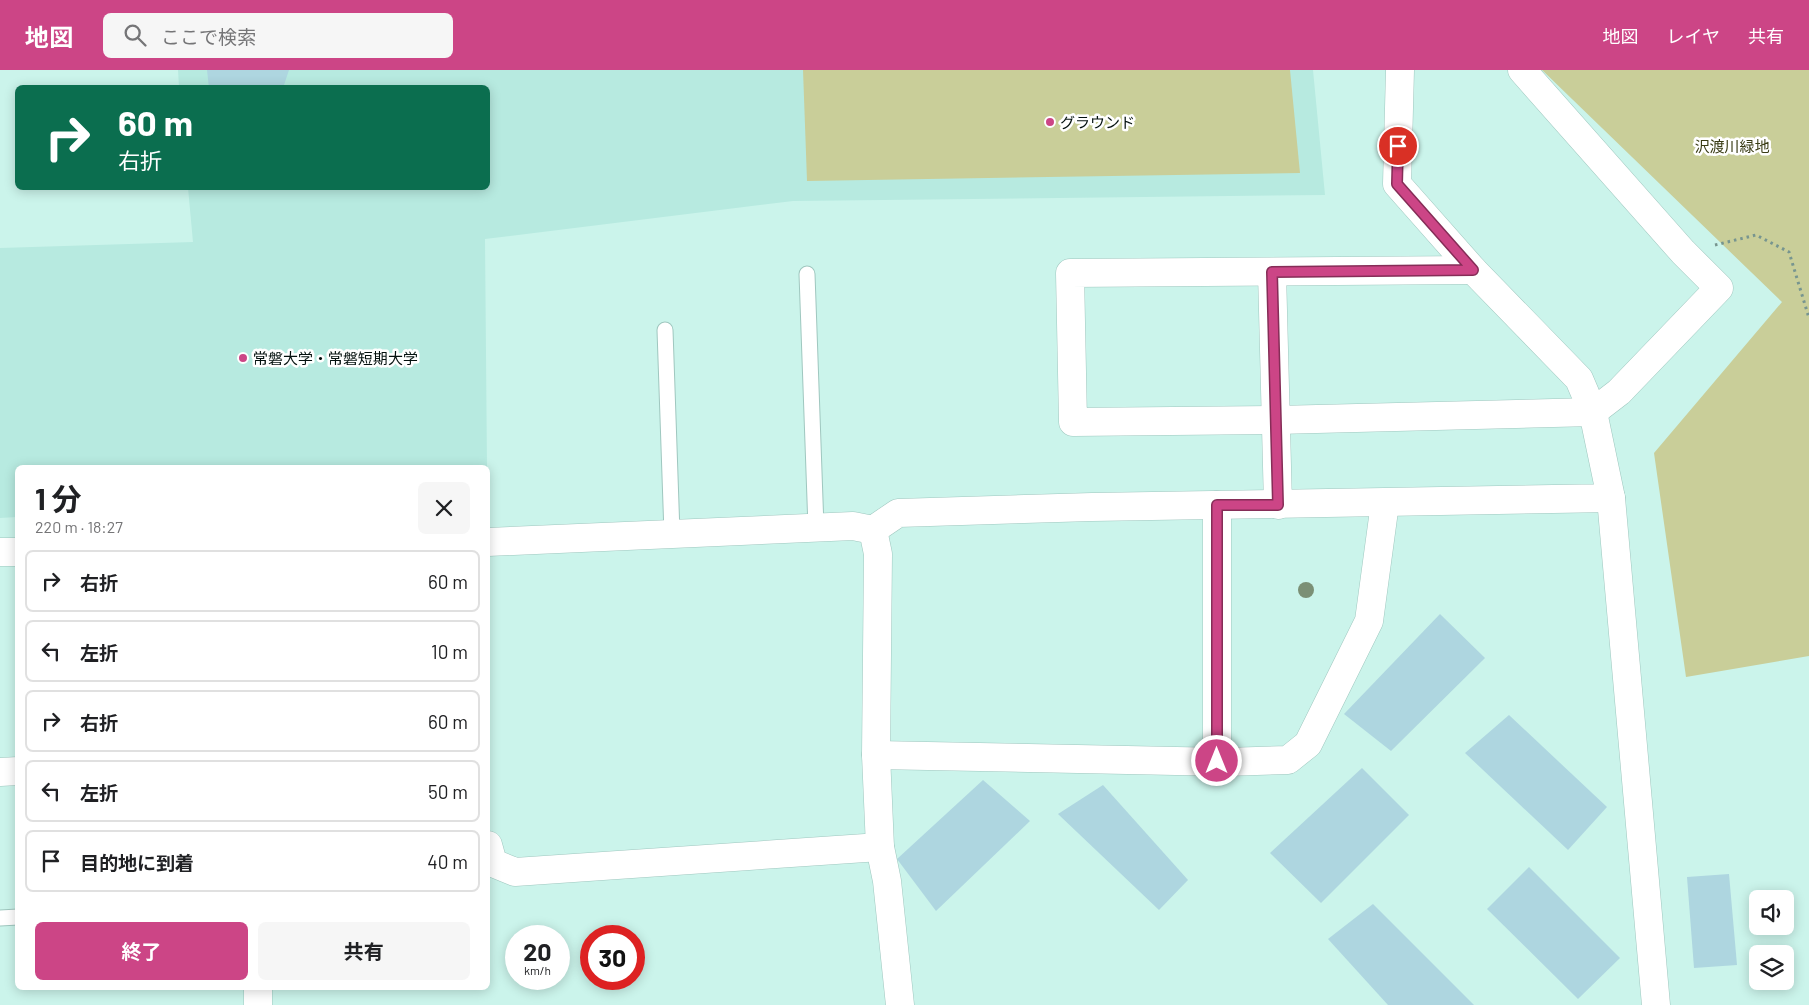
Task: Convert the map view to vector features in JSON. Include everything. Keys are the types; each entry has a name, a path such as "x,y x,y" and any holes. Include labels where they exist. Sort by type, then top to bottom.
{"street":[{"path":"1400,70 1397,184 1473,270 1579,379 1594,412 1611,498 1656,1005"},
{"path":"1473,270 1070,273 1073,422 1277,420 1594,412 1619,392 1719,288 1683,252 1522,70"},
{"path":"1272,272 1278,505"},
{"path":"490,542 853,526 873,530 898,513 1092,507 1611,498"},
{"path":"876,755 1217,761 1288,760 1308,744 1369,621 1385,503"},
{"path":"1217,505 1217,761"},
{"path":"873,530 878,554 876,755 880,847 887,880 900,1005"},
{"path":"0,552 15,552"},
{"path":"0,772 15,771"},
{"path":"490,852 493,863 515,872 880,847"},
{"path":"258,990 258,1005"}],"lane":[{"path":"807,274 816,528"},
{"path":"665,330 672,534"},
{"path":"0,918 15,917"}],"path":[{"path":"1683,252 1756,235 1789,252 1809,318"}],"shaded area":[{"name":"常磐大学・常磐短期大学","path":"178,70 1313,70 1325,195 793,201 485,239 487,465 15,465 15,517 0,518 0,248 193,242 188,190 490,190 490,85 179,85"}],"green space":[{"name":"グラウンド","path":"803,70 1290,70 1300,173 807,181"},
{"name":"沢渡川緑地","path":"1542,70 1809,70 1809,656 1686,677 1654,453 1782,302"}],"building":[{"path":"207,70 289,70 284,85 209,85"},
{"path":"1440,614 1485,658 1391,751 1344,714"},
{"path":"1509,715 1607,807 1568,850 1465,753"},
{"path":"1362,768 1409,815 1321,903 1270,853"},
{"path":"983,780 1030,821 936,911 897,859"},
{"path":"1103,785 1188,880 1159,910 1058,814"},
{"path":"1529,867 1620,958 1578,999 1487,909"},
{"path":"1729,874 1737,965 1694,968 1687,877"},
{"path":"1373,904 1474,1005 1388,1005 1328,939"}],"place":[{"name":"グラウンド","path":"1050,122"},
{"name":"常磐大学・常磐短期大学","path":"243,358"}],"route":[{"path":"1217,761 1217,505 1278,505 1272,272 1473,270 1397,184 1398,146"}]}
